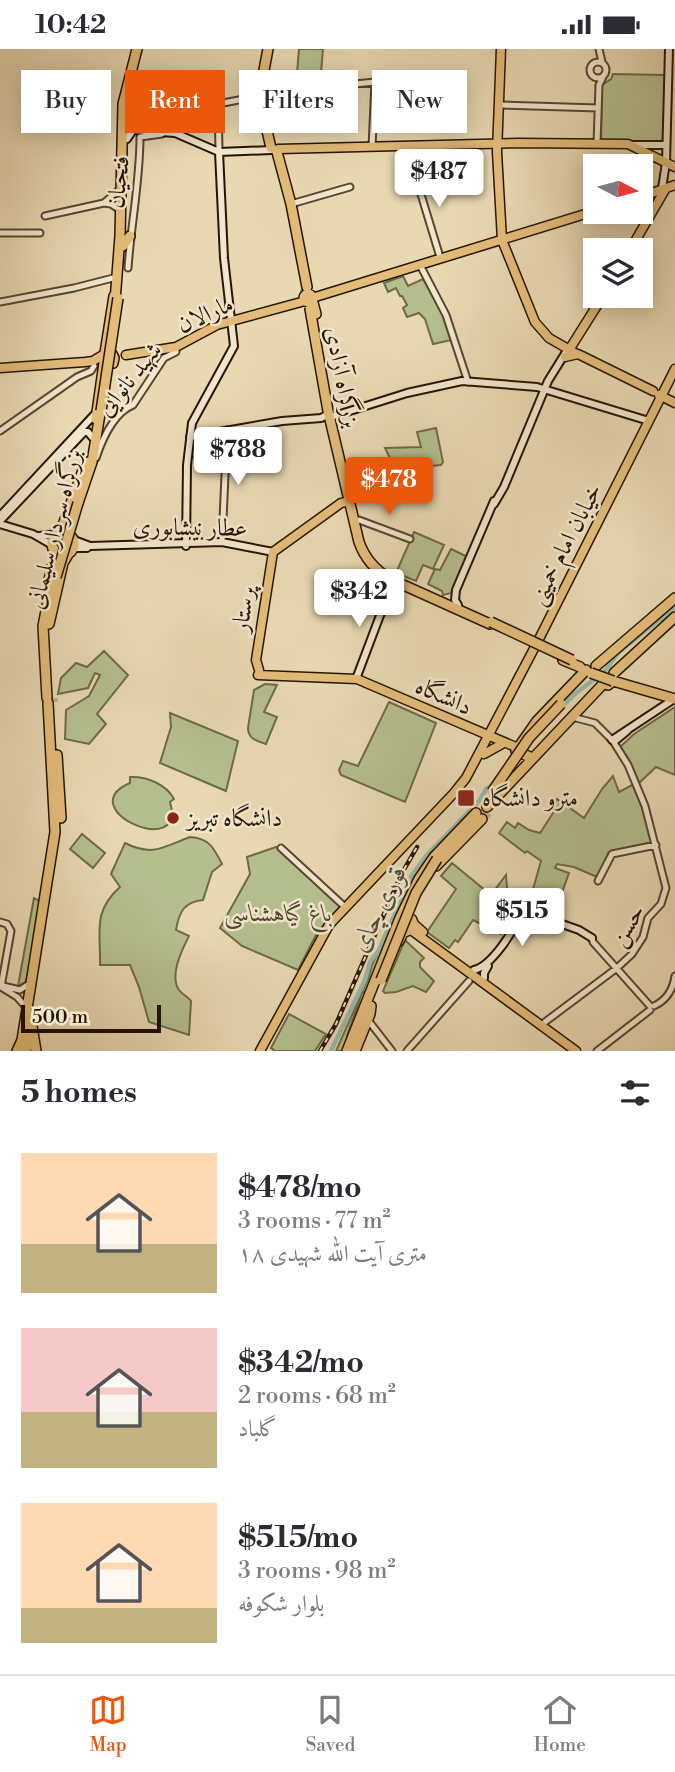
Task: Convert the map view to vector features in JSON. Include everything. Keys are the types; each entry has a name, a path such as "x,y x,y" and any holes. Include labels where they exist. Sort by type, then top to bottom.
{"highway":[{"path":"98,415 117,295 123,104 137,49"},
{"path":"136,70 142,49"},
{"path":"266,70 270,49"},
{"path":"98,415 111,343 123,246 128,232 127,133"},
{"path":"271,133 308,299"},
{"path":"275,150 291,204 296,239"},
{"name":"بزرگراه آزادی","path":"308,299 362,550 376,569 396,582 481,618"},
{"path":"93,363 106,375"},
{"name":"بزرگراه آزادی","path":"331,414 364,542 371,558 382,569 396,582 458,605 588,669"},
{"name":"بزرگراه سردار سلیمانی","path":"90,464 92,437 98,415"},
{"name":"بزرگراه سردار سلیمانی","path":"27,1012 29,984 55,832 46,625 54,577 90,464 98,415"},
{"path":"55,556 61,555 68,537 90,464"},
{"path":"46,625 43,604 55,556 68,537"},
{"path":"55,556 53,539 68,537"},
{"path":"530,760 517,749 528,733 592,665 675,598"},
{"path":"530,760 576,718 675,617"},
{"path":"481,618 536,644"},
{"path":"549,650 614,679 675,697"},
{"path":"588,669 529,738 492,792 487,807 586,699 614,679"},
{"path":"550,741 595,693"},
{"name":"بزرگراه سردار سلیمانی","path":"27,1012 62,822 50,700"},
{"path":"528,733 563,701"},
{"path":"351,1051 416,893 444,851 479,816"},
{"path":"407,907 436,862 479,816"},
{"path":"351,1051 407,907 426,867 479,816"},
{"path":"407,907 412,919"},
{"path":"398,930 411,929"},
{"path":"381,980 386,974 398,930"},
{"path":"351,1051 368,1019 371,1006"},
{"path":"17,1051 22,1040 27,1012"},
{"path":"25,1051 27,1012"},
{"path":"27,1012 36,1051"}],"main road":[{"path":"501,49 497,184 503,238 535,322 548,338 675,402"},
{"path":"636,238 666,188 669,49"},
{"path":"127,139 130,133"},
{"path":"175,133 219,151 497,143 666,145"},
{"path":"182,133 219,151"},
{"path":"628,144 675,167"},
{"path":"186,544 190,437 197,411 233,351 234,340 224,258 219,151"},
{"name":"مارالان","path":"93,363 176,347 206,329 583,215"},
{"path":"571,349 594,308"},
{"path":"458,605 455,600 456,590 548,381 595,308"},
{"path":"0,370 93,363"},
{"name":"خیابان امام خمینی","path":"398,855 457,789 483,751 485,736 494,726 649,421 658,393 675,369"},
{"path":"190,437 321,418 450,383 527,386 649,421"},
{"path":"0,516 98,415"},
{"path":"0,523 84,432 88,432 92,437"},
{"path":"272,552 341,503 350,501"},
{"name":"عطار نیشابوری","path":"0,523 37,536 225,545 272,552"},
{"path":"37,536 50,554 55,556"},
{"name":"عطار نیشابوری","path":"37,536 55,556"},
{"name":"عطار نیشابوری","path":"186,544 222,542 272,552"},
{"name":"پرستار","path":"258,670 272,552"},
{"path":"356,679 396,582"},
{"path":"442,599 456,590"},
{"name":"دانشگاه","path":"258,670 273,677 356,679 517,749"},
{"path":"615,739 675,697"},
{"name":"دانشگاه","path":"485,736 517,749"},
{"path":"483,751 502,744"},
{"path":"262,1051 318,941 329,925 398,855"},
{"path":"262,1051 330,929 398,855"},
{"path":"478,974 510,936 521,915 531,913 579,930 592,938"},
{"path":"412,919 415,926 576,1051"},
{"path":"411,929 478,974 582,1051"}],"street":[{"path":"597,144 599,86 606,69 599,52"},
{"path":"599,52 591,70 599,86"},
{"path":"593,64 603,63"},
{"path":"594,76 598,78 604,75"},
{"path":"358,84 375,82 372,147"},
{"path":"219,151 218,104 239,100"},
{"path":"499,105 598,108"},
{"name":"فتحیان","path":"128,268 128,232 137,192 140,137 150,133"},
{"path":"209,146 213,145 218,137"},
{"path":"413,168 440,257"},
{"path":"45,216 104,203 116,195 121,187"},
{"path":"291,204 350,187"},
{"path":"104,203 114,205 120,210"},
{"path":"0,233 40,233"},
{"path":"420,265 446,315 468,383"},
{"path":"0,302 117,277"},
{"name":"شهید نانوایی","path":"90,464 113,425 127,408 133,405 164,358 176,352 176,347"},
{"path":"0,431 77,377 91,371 93,363"},
{"path":"222,542 228,430"},
{"path":"359,520 410,539"},
{"path":"576,718 595,723 615,739"},
{"name":"حسن","path":"545,1022 617,968 638,946 648,918 662,904 664,898 666,888 645,806 615,739"},
{"path":"598,881 610,855 656,845"},
{"path":"281,848 345,907"},
{"path":"0,922 7,924 11,931 2,969 1,987 13,991 27,1012"},
{"path":"592,938 652,1007"},
{"path":"407,1051 478,974"},
{"path":"597,1051 668,995 675,976"},
{"path":"13,991 29,984"},
{"path":"368,1019 392,1051"}],"green space":[{"path":"299,49 323,49 321,70 297,70"},
{"path":"613,74 665,75 663,143 601,140 602,85 611,79"},
{"path":"403,276 408,286 423,279 445,318 451,340 433,344 425,319 419,313 407,317 403,308 407,305 396,288 388,292 384,283"},
{"path":"436,428 443,462 441,465 398,469 394,466 385,448 421,447 417,432"},
{"path":"225,432 224,460 190,457 195,437"},
{"path":"414,532 444,545 433,569 423,565 416,581 396,573"},
{"path":"451,549 468,557 451,593 443,595 442,591 428,584 435,569 440,570"},
{"path":"104,651 128,675 97,714 106,724 89,744 65,739 66,710 89,696 100,675 95,673 88,688 58,694 61,678 76,663 87,667"},
{"path":"265,684 277,685 264,712 277,717 266,744 256,741 248,732 254,690"},
{"path":"389,702 436,723 405,802 341,775 339,770 343,761 358,766"},
{"path":"675,707 675,775 656,767 638,784 619,748 634,734"},
{"path":"170,713 238,741 226,791 160,763 171,727"},
{"path":"613,776 619,792 634,784 653,841 649,845 608,853 604,867 597,877 574,867 557,864 555,868 569,873 561,895 553,893 548,906 530,900 541,861 527,851 525,853 499,833 507,822 515,828 518,823 540,833 555,810 552,807 557,799 584,818"},
{"path":"130,777 155,782 166,789 174,799 170,802 171,819 163,828 149,829 134,824 121,816 113,805 115,794 130,783"},
{"path":"469,813 474,813 429,861 370,990 362,993 347,1036 349,1040 345,1051 336,1051 414,874 426,857"},
{"path":"82,834 105,853 93,868 70,849"},
{"path":"190,837 202,839 210,845 222,864 212,872 203,900 191,903 184,909 176,930 189,936 175,977 179,990 191,1001 189,1035 149,1022 130,965 100,965 99,932 105,905 120,887 111,874 125,843 151,850"},
{"name":"باغ گیاهشناسی","path":"276,847 341,906 318,931 298,970 242,946 220,928 250,874 247,857"},
{"path":"452,863 491,895 506,875 507,888 516,900 514,912 501,934 473,920 458,942 455,940 449,948 427,932 456,889 441,876"},
{"path":"34,898 41,902 26,982 18,986"},
{"path":"405,940 424,958 420,967 434,981 426,992 413,986 385,993 383,991"},
{"path":"289,1014 326,1034 315,1051 275,1051 271,1048"}],"waterway":[{"name":"قوری چای","path":"562,707 604,672 619,652 675,607"},
{"name":"قوری چای","path":"331,1051 412,875 426,856 480,800 487,788 494,785"}],"tunnel":[{"path":"304,288 310,309"},
{"path":"482,819 490,811"}],"railway":[{"path":"320,1051 336,1024 402,873 417,847"}],"place":[{"name":"مترو دانشگاه","path":"466,798"},
{"name":"دانشگاه تبریز","path":"173,818"}]}
